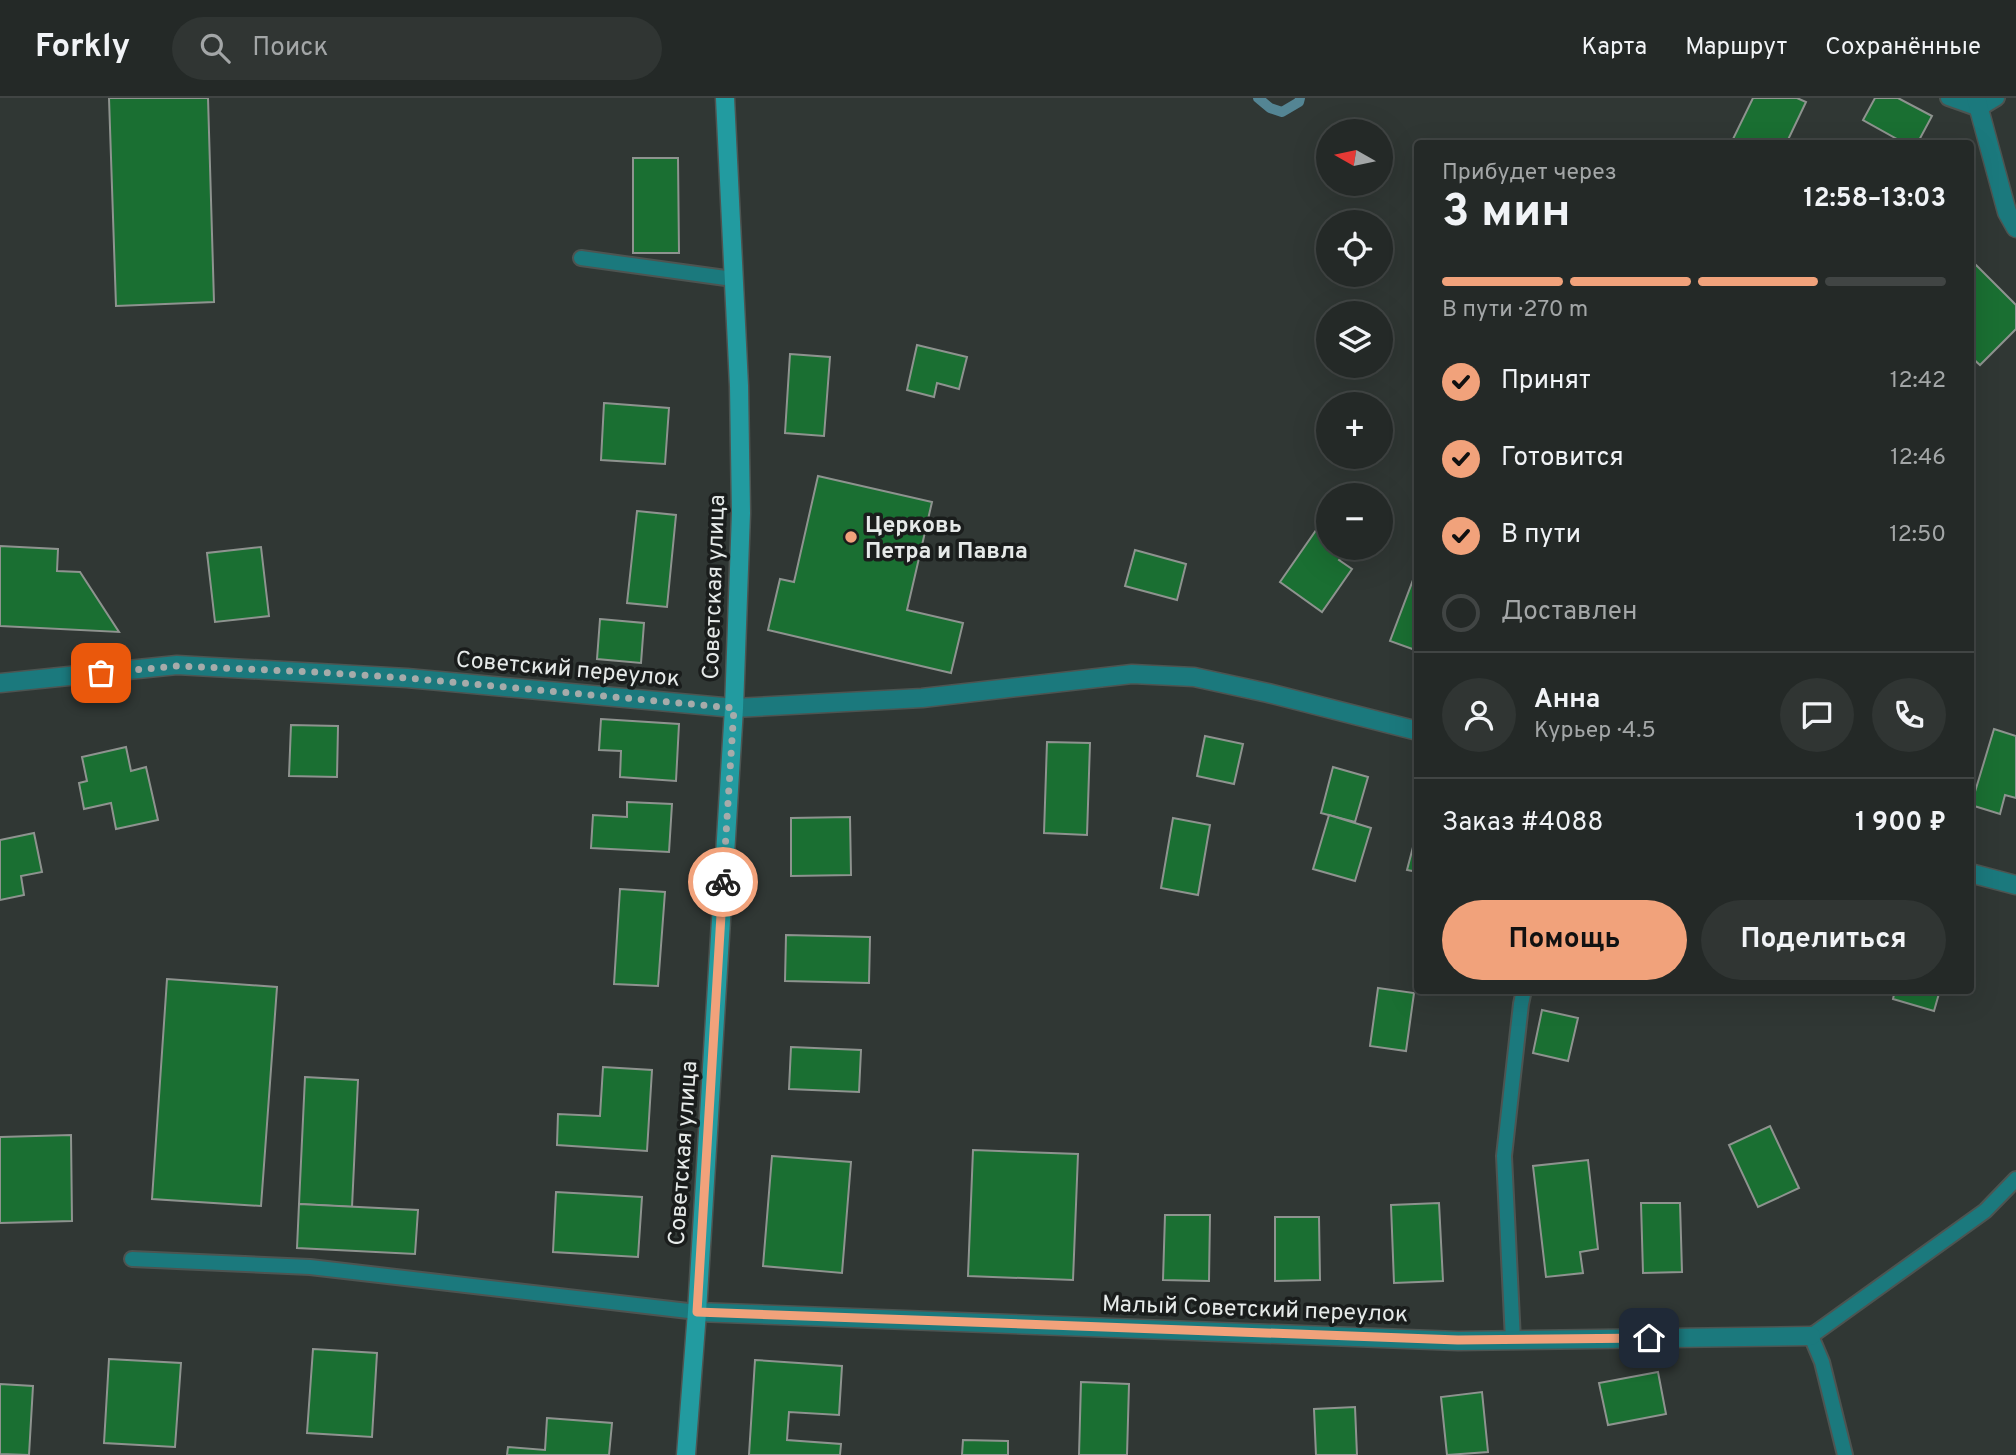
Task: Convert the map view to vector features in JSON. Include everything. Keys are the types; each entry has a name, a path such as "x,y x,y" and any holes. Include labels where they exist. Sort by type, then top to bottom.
{"main road":[{"name":"Советская улица","path":"686,1455 734,708 741,513 739,386 725,98"}],"street":[{"path":"1978,103 2007,212 2016,228"},
{"name":"Советский переулок","path":"0,683 177,666 407,678 734,708 922,698 1132,674 1194,677 1414,730"},
{"path":"1974,874 2016,885"},
{"name":"Малый Советский переулок","path":"697,1312 1458,1340 1811,1336"}],"lane":[{"path":"1948,98 1978,103 1997,98"},
{"path":"581,258 733,279"},
{"path":"1513,1340 1504,1156 1523,994"},
{"path":"1845,1455 1822,1362 1811,1336 1985,1210 2016,1179"},
{"path":"132,1259 310,1267 697,1312"}],"building":[{"path":"109,98 208,98 214,302 116,306"},
{"path":"1753,98 1797,98 1806,102 1788,140 1732,140"},
{"path":"1875,98 1898,98 1932,116 1919,140 1899,140 1863,120"},
{"path":"633,158 678,158 679,253 633,253"},
{"path":"1976,265 2016,305 2016,329 1980,365 1974,360"},
{"path":"917,345 967,357 959,389 937,383 934,397 907,390"},
{"path":"790,354 830,357 824,436 785,433"},
{"path":"604,403 669,408 665,464 601,460"},
{"path":"818,476 932,502 907,610 963,623 951,673 768,630 780,579 794,582"},
{"path":"637,511 676,515 667,607 627,603"},
{"path":"1316,530 1316,560 1339,560 1352,569 1322,612 1280,582"},
{"path":"0,546 58,549 57,571 80,572 119,632 0,626"},
{"path":"261,547 269,616 215,622 207,553"},
{"path":"1135,550 1186,564 1177,600 1125,586"},
{"path":"1413,580 1414,580 1414,650 1390,641"},
{"path":"600,619 644,623 641,663 597,659"},
{"path":"601,719 679,724 676,781 620,777 621,751 599,750"},
{"path":"291,725 338,726 337,777 289,776"},
{"path":"1994,729 2016,736 2016,798 2005,795 2000,814 1974,806 1974,795"},
{"path":"1205,736 1243,744 1234,784 1197,776"},
{"path":"1047,742 1090,743 1087,835 1044,833"},
{"path":"126,747 131,771 146,767 158,820 116,829 111,803 84,809 79,783 87,781 82,757"},
{"path":"1333,767 1368,777 1355,822 1321,813"},
{"path":"627,802 672,804 669,852 591,848 593,815 627,817"},
{"path":"1329,815 1371,828 1355,881 1313,869"},
{"path":"850,817 851,875 791,876 791,818"},
{"path":"1173,818 1210,825 1198,895 1161,888"},
{"path":"34,833 42,872 21,876 24,895 0,900 0,840"},
{"path":"1414,843 1414,871 1407,870"},
{"path":"620,889 665,892 658,986 614,984"},
{"path":"786,935 870,937 869,983 785,981"},
{"path":"167,979 277,987 261,1206 152,1199"},
{"path":"1378,988 1414,993 1406,1051 1370,1046"},
{"path":"1894,994 1939,994 1934,1011 1893,999"},
{"path":"1542,1010 1578,1018 1568,1061 1533,1053"},
{"path":"791,1047 861,1050 859,1092 789,1089"},
{"path":"603,1067 652,1070 647,1151 557,1145 558,1114 600,1116"},
{"path":"305,1077 358,1080 352,1207 299,1204"},
{"path":"1770,1126 1799,1188 1758,1207 1729,1145"},
{"path":"71,1135 72,1221 0,1223 0,1137"},
{"path":"973,1150 1078,1154 1073,1280 968,1276"},
{"path":"772,1156 851,1162 842,1273 763,1266"},
{"path":"1588,1160 1598,1249 1580,1252 1583,1273 1546,1277 1533,1166"},
{"path":"556,1192 642,1197 638,1257 553,1252"},
{"path":"1439,1203 1443,1281 1394,1283 1391,1205"},
{"path":"1641,1203 1680,1203 1682,1272 1643,1273"},
{"path":"299,1204 418,1210 415,1254 297,1248"},
{"path":"1165,1215 1210,1215 1209,1281 1163,1280"},
{"path":"1275,1217 1319,1217 1320,1280 1275,1281"},
{"path":"313,1349 377,1353 372,1437 307,1433"},
{"path":"109,1359 181,1363 175,1447 104,1443"},
{"path":"755,1360 842,1366 839,1415 789,1412 787,1440 841,1444 840,1455 749,1455"},
{"path":"1658,1372 1666,1414 1608,1425 1599,1383"},
{"path":"1081,1382 1129,1384 1127,1455 1079,1455"},
{"path":"0,1384 33,1386 29,1455 0,1454"},
{"path":"1482,1392 1488,1452 1447,1455 1441,1397"},
{"path":"1355,1407 1357,1455 1316,1455 1314,1409"},
{"path":"547,1418 612,1423 609,1455 507,1455 508,1447 545,1450"},
{"path":"963,1440 1008,1441 1008,1455 962,1455"}],"waterway":[{"path":"1258,98 1270,108 1282,112 1299,102 1300,98"}],"way so far":[{"path":"101,673 177,666 314,672 734,708 723,882"}],"place":[{"name":"Церковь Петра и Павла","path":"851,537"}],"route":[{"path":"723,882 697,1312 1458,1340 1649,1338"}]}
